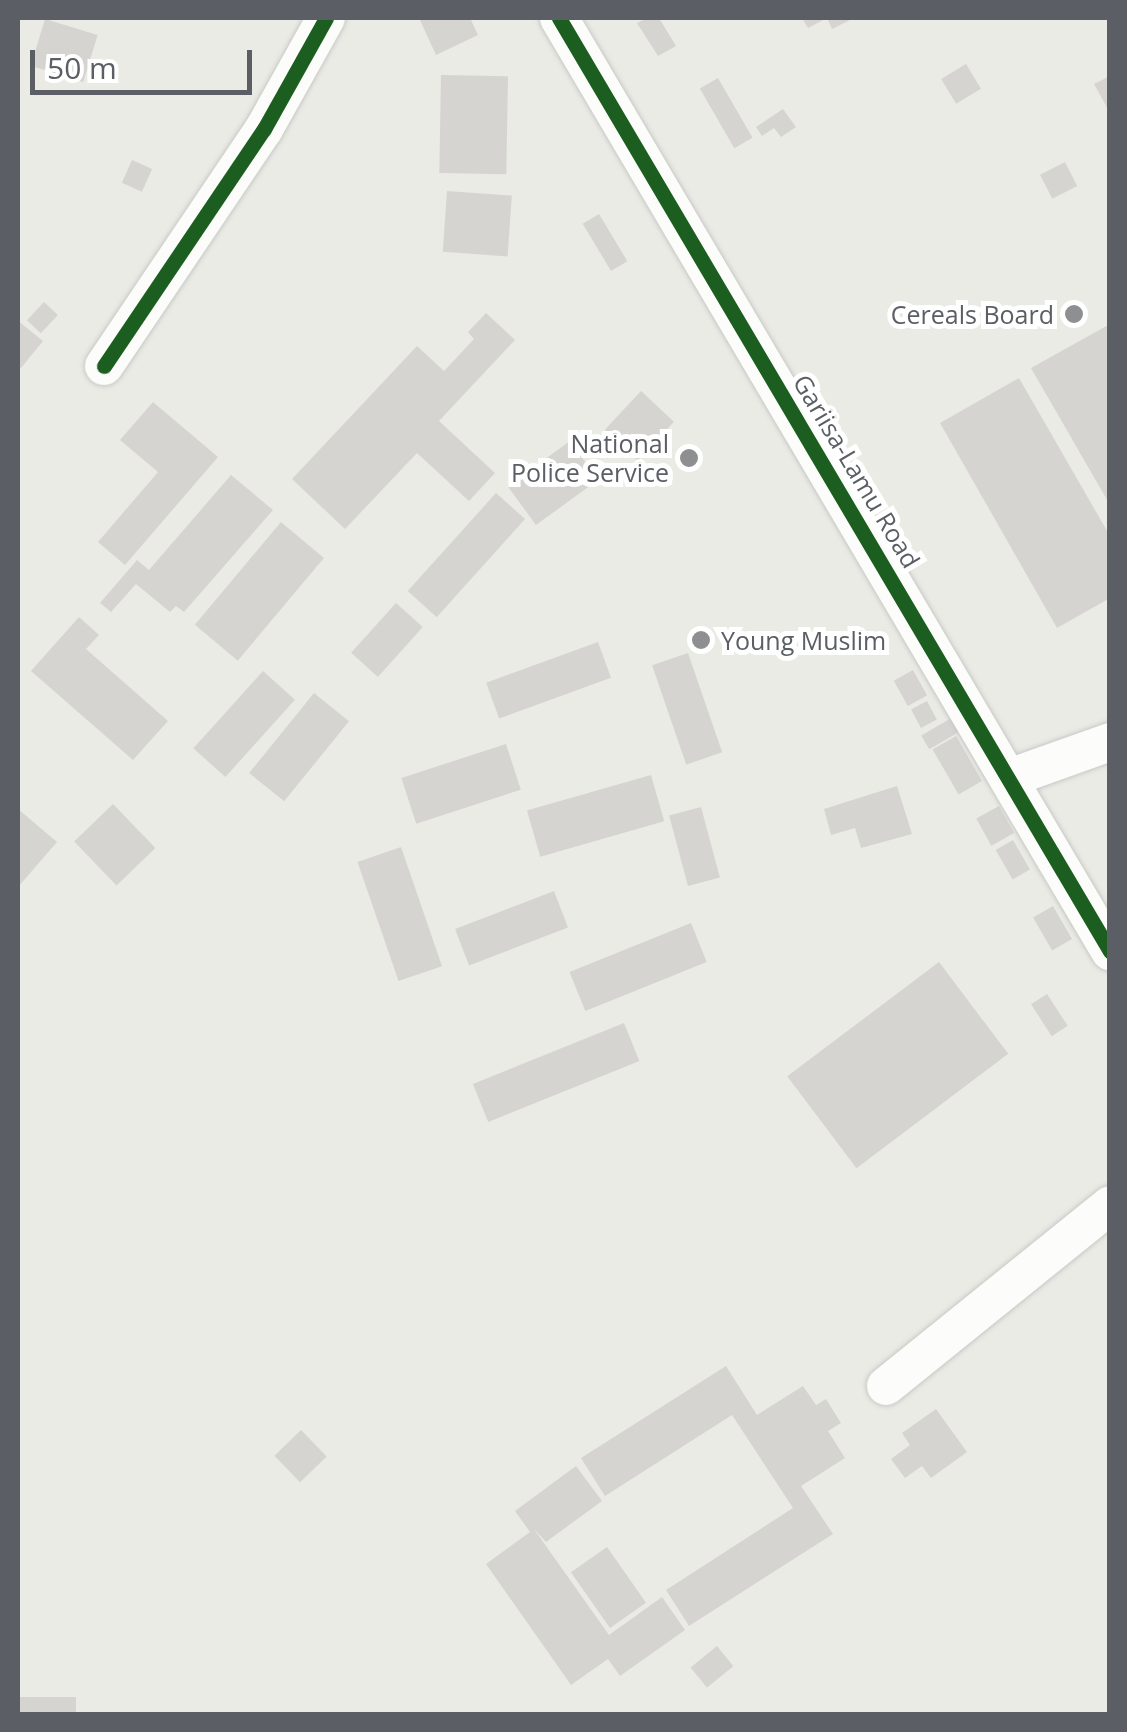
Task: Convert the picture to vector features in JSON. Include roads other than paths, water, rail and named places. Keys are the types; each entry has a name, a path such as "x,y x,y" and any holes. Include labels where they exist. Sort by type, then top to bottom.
{"street":[{"path":"104,366 264,128 326,18"},
{"name":"Gariisa-Lamu Road","path":"560,18 1110,951"},
{"path":"1009,778 1110,742"},
{"path":"886,1386 1110,1205"}],"place":[{"name":"Cereals Board","path":"1074,314"},
{"name":"National Police Service","path":"689,458"},
{"name":"Young Muslim","path":"701,640"}]}
